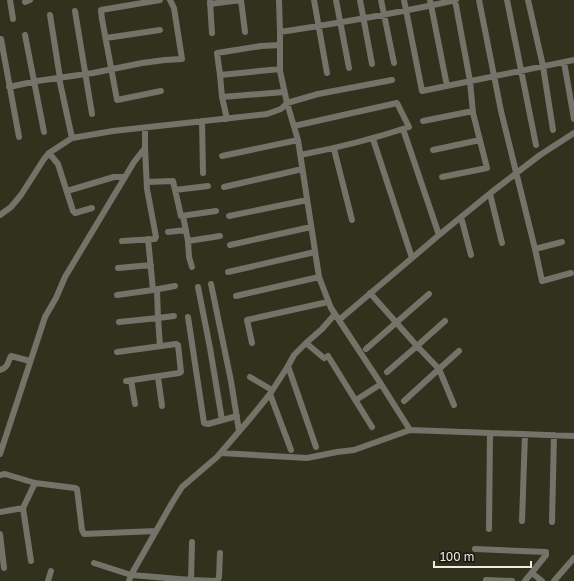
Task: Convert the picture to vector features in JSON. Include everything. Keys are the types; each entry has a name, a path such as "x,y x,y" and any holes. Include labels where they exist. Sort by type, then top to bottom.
{"street":[{"path":"10,0 13,19"},
{"path":"160,0 101,10 117,100 161,91"},
{"path":"9,87 142,63 182,59 174,8 170,0"},
{"path":"212,33 210,2 241,0 245,32"},
{"path":"279,0 280,69 284,92 298,140 320,277 331,308 410,430"},
{"path":"314,0 327,73"},
{"path":"336,0 349,68"},
{"path":"360,0 372,64"},
{"path":"381,0 394,63"},
{"path":"404,0 422,91 574,60"},
{"path":"280,32 340,23 406,10 430,3 455,0 470,82 473,111 487,168 442,178"},
{"path":"479,0 501,111 542,281 571,273"},
{"path":"507,0 536,145"},
{"path":"528,0 543,66 553,130"},
{"path":"430,3 447,86"},
{"path":"75,11 92,114"},
{"path":"50,15 60,78 72,138"},
{"path":"106,38 160,30"},
{"path":"25,34 44,132"},
{"path":"1,39 19,137"},
{"path":"227,119 222,97 218,53 261,46 280,45"},
{"path":"564,62 574,119"},
{"path":"220,75 280,69"},
{"path":"0,215 11,207 21,195 49,153 72,138 113,131 267,114 281,109 287,103 318,94 392,80"},
{"path":"222,97 284,92"},
{"path":"294,126 397,103 408,127 373,139 334,149 300,155"},
{"path":"423,121 473,111"},
{"path":"202,121 203,173"},
{"path":"122,241 155,239 156,237 147,189 145,128"},
{"path":"403,129 439,235"},
{"path":"339,320 490,194 540,155 574,133"},
{"path":"373,139 412,258"},
{"path":"222,156 298,140"},
{"path":"433,150 480,140"},
{"path":"0,454 45,317 56,298 65,277 134,162 145,148"},
{"path":"334,149 352,220"},
{"path":"49,153 58,164 74,212 92,208"},
{"path":"224,187 302,169"},
{"path":"67,191 114,177 125,177"},
{"path":"147,182 171,180 173,182 181,216 184,216 189,257 192,267"},
{"path":"175,190 208,186"},
{"path":"490,194 502,243"},
{"path":"229,216 307,200"},
{"path":"184,216 216,211"},
{"path":"461,218 471,255"},
{"path":"230,245 311,227"},
{"path":"168,232 186,230"},
{"path":"188,241 220,236"},
{"path":"148,239 155,290 160,346"},
{"path":"535,249 562,242"},
{"path":"228,272 315,252"},
{"path":"118,268 151,265"},
{"path":"236,296 320,277"},
{"path":"211,284 231,381 239,431"},
{"path":"117,295 175,286"},
{"path":"198,287 222,420"},
{"path":"370,293 439,369 454,405"},
{"path":"366,349 429,294"},
{"path":"252,343 247,320 328,302"},
{"path":"130,578 182,487 221,453 271,392 294,355 322,329 335,314"},
{"path":"119,322 174,316"},
{"path":"188,317 204,423 208,424 237,416"},
{"path":"387,372 445,321"},
{"path":"306,343 326,357 356,400 372,427"},
{"path":"117,352 176,344 178,345 181,372 158,377 129,380 135,404"},
{"path":"404,401 459,351"},
{"path":"0,370 8,366 11,356 30,361"},
{"path":"288,366 316,447"},
{"path":"158,377 162,406"},
{"path":"250,377 271,392 292,450"},
{"path":"356,400 381,384"},
{"path":"221,453 307,458 354,450 410,430 574,436"},
{"path":"489,529 490,433"},
{"path":"522,521 525,434"},
{"path":"552,522 554,435"},
{"path":"0,475 5,474 35,483 77,489 82,530 84,534 156,531"},
{"path":"31,561 23,508 35,483"},
{"path":"0,512 23,508"},
{"path":"0,534 4,568"},
{"path":"191,580 192,542"},
{"path":"474,549 546,552 546,555 525,581"},
{"path":"94,563 130,578 216,581 219,578 220,553"},
{"path":"554,581 574,558"},
{"path":"48,581 51,571"},
{"path":"532,573 542,581"},
{"path":"486,580 512,581"}]}
